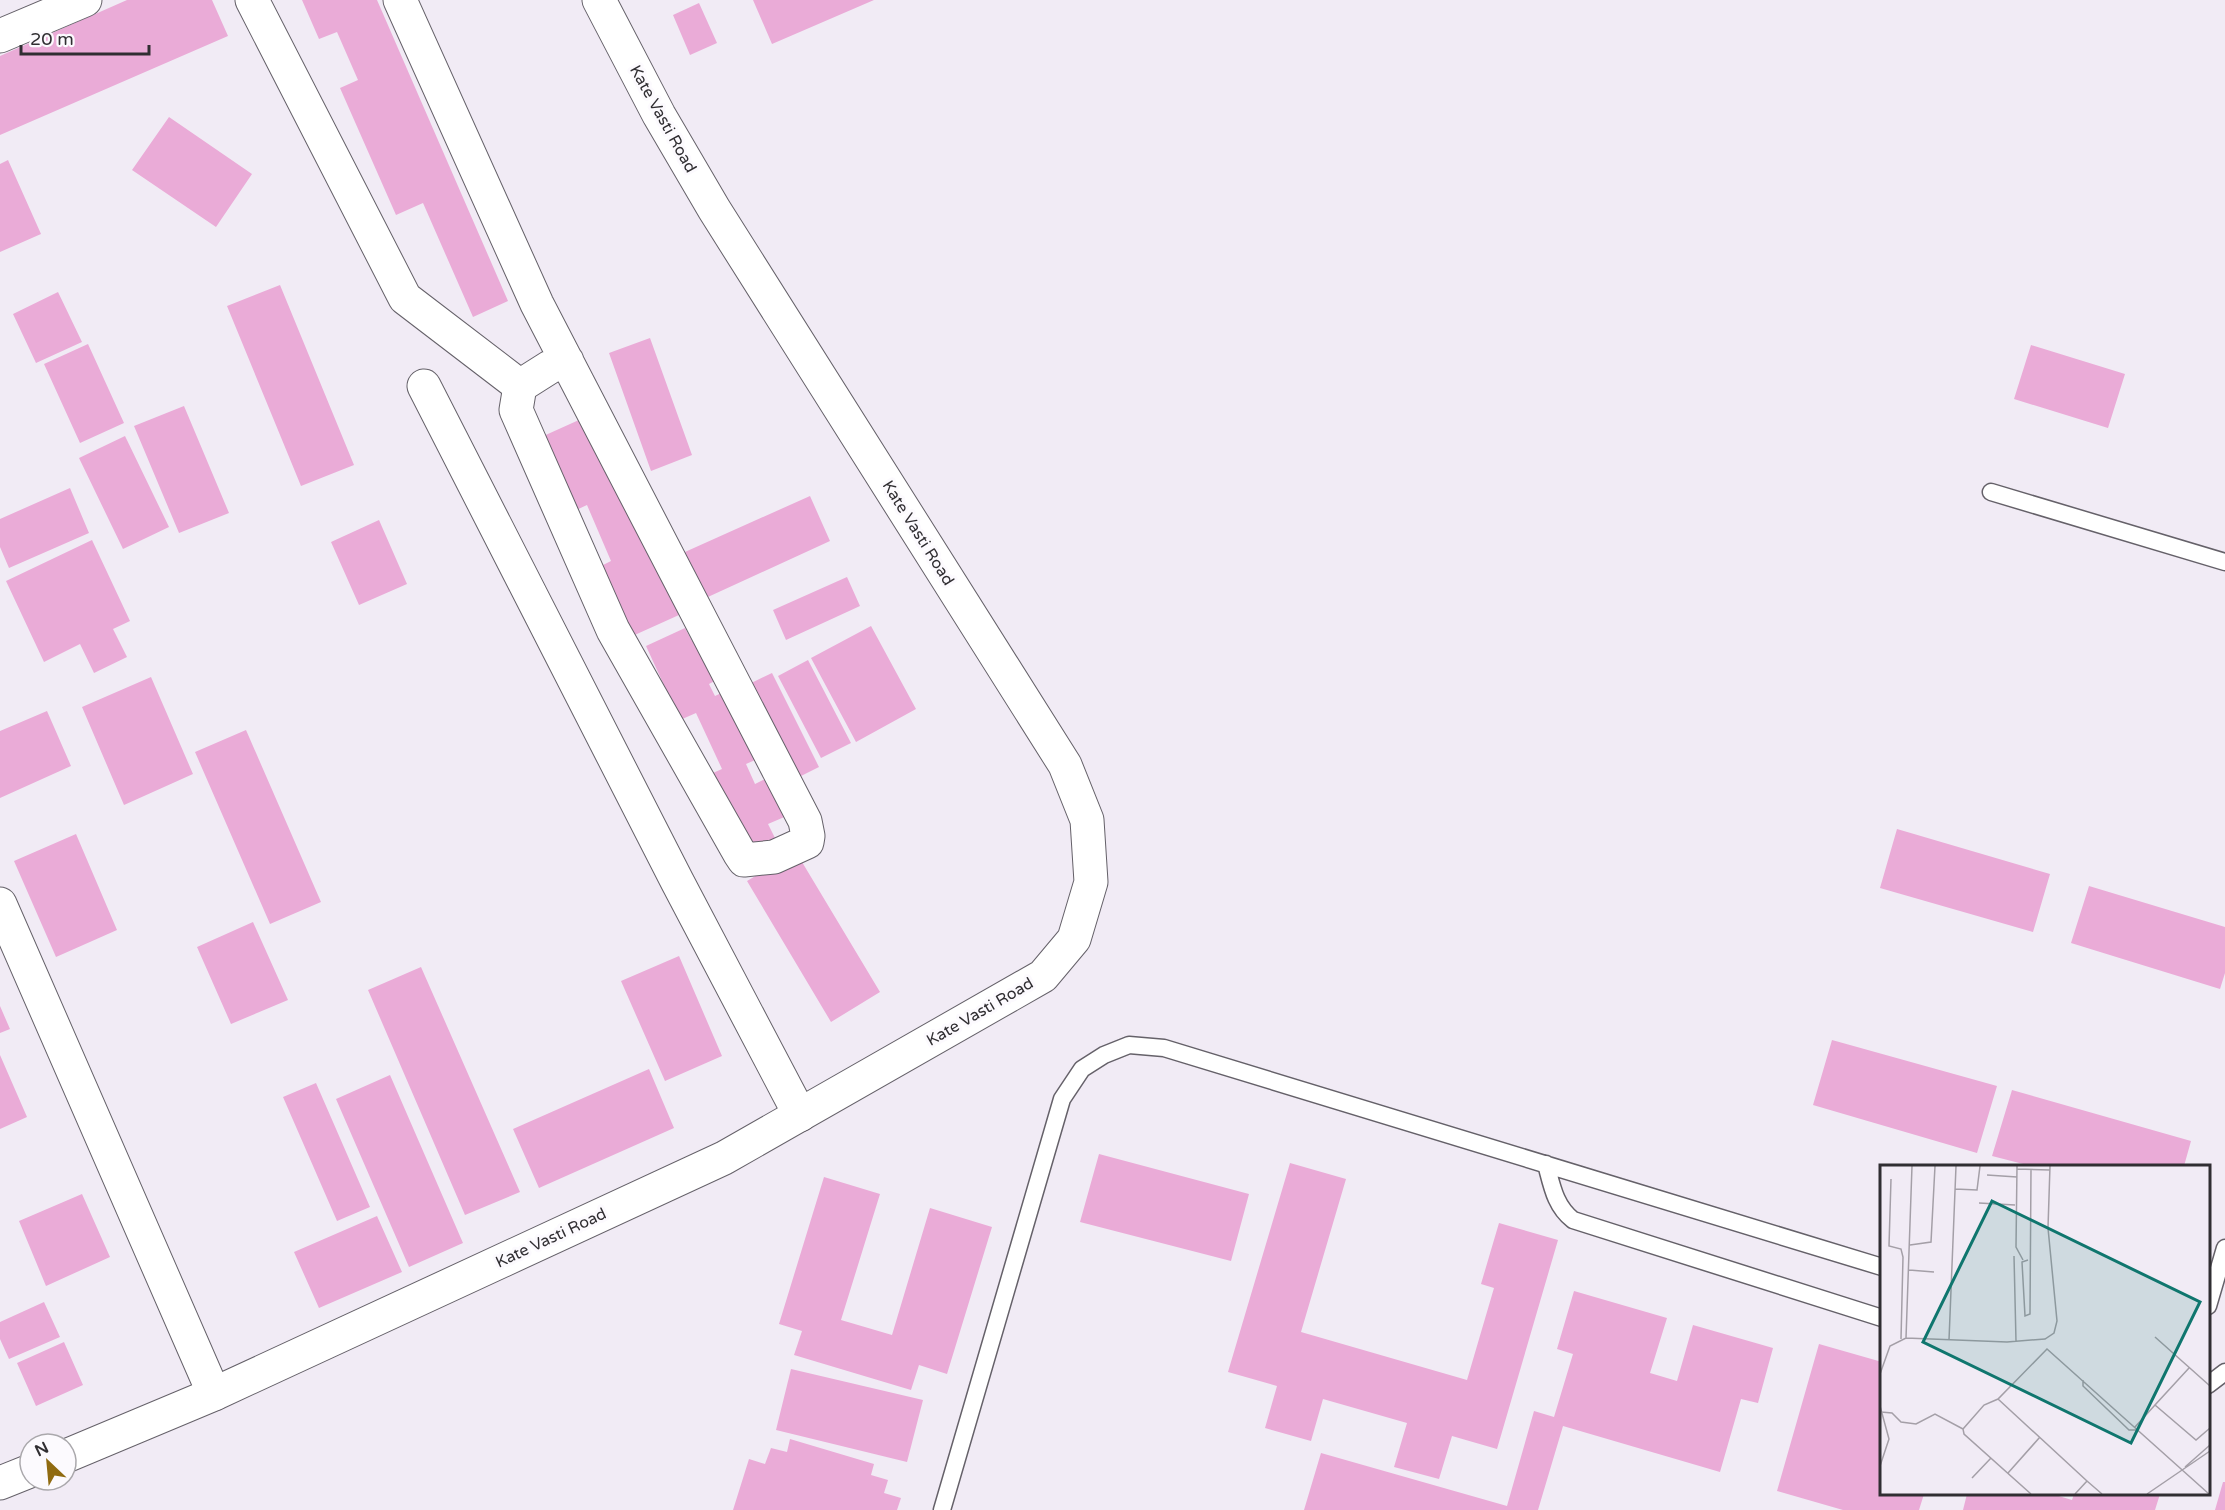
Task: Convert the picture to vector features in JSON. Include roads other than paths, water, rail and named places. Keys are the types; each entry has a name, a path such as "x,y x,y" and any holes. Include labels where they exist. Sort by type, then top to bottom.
{"street":[{"path":"0,36 85,0"},
{"path":"252,0 405,298 520,386"},
{"path":"400,0 537,304 567,361 805,821 807,842 774,857 744,860 613,630 516,410 520,386 550,367 567,361"},
{"name":"Kate Vasti Road","path":"78,1451 214,1394 724,1158 1043,976 1074,939 1090,882 1087,820 1065,765 714,209 659,115 598,0"},
{"path":"424,387 677,882 800,1115"},
{"path":"0,904 214,1394"},
{"path":"0,1483 18,1476"}],"lane":[{"path":"1991,492 2225,562"},
{"path":"942,1510 1062,1099 1082,1070 1104,1055 1129,1045 1164,1048 1880,1267"},
{"path":"1546,1164 1556,1201 1564,1213 1573,1220 1880,1318"},
{"path":"2210,1299 2225,1248"},
{"path":"2210,1367 2225,1371"},
{"path":"2210,1383 2225,1371"}]}
